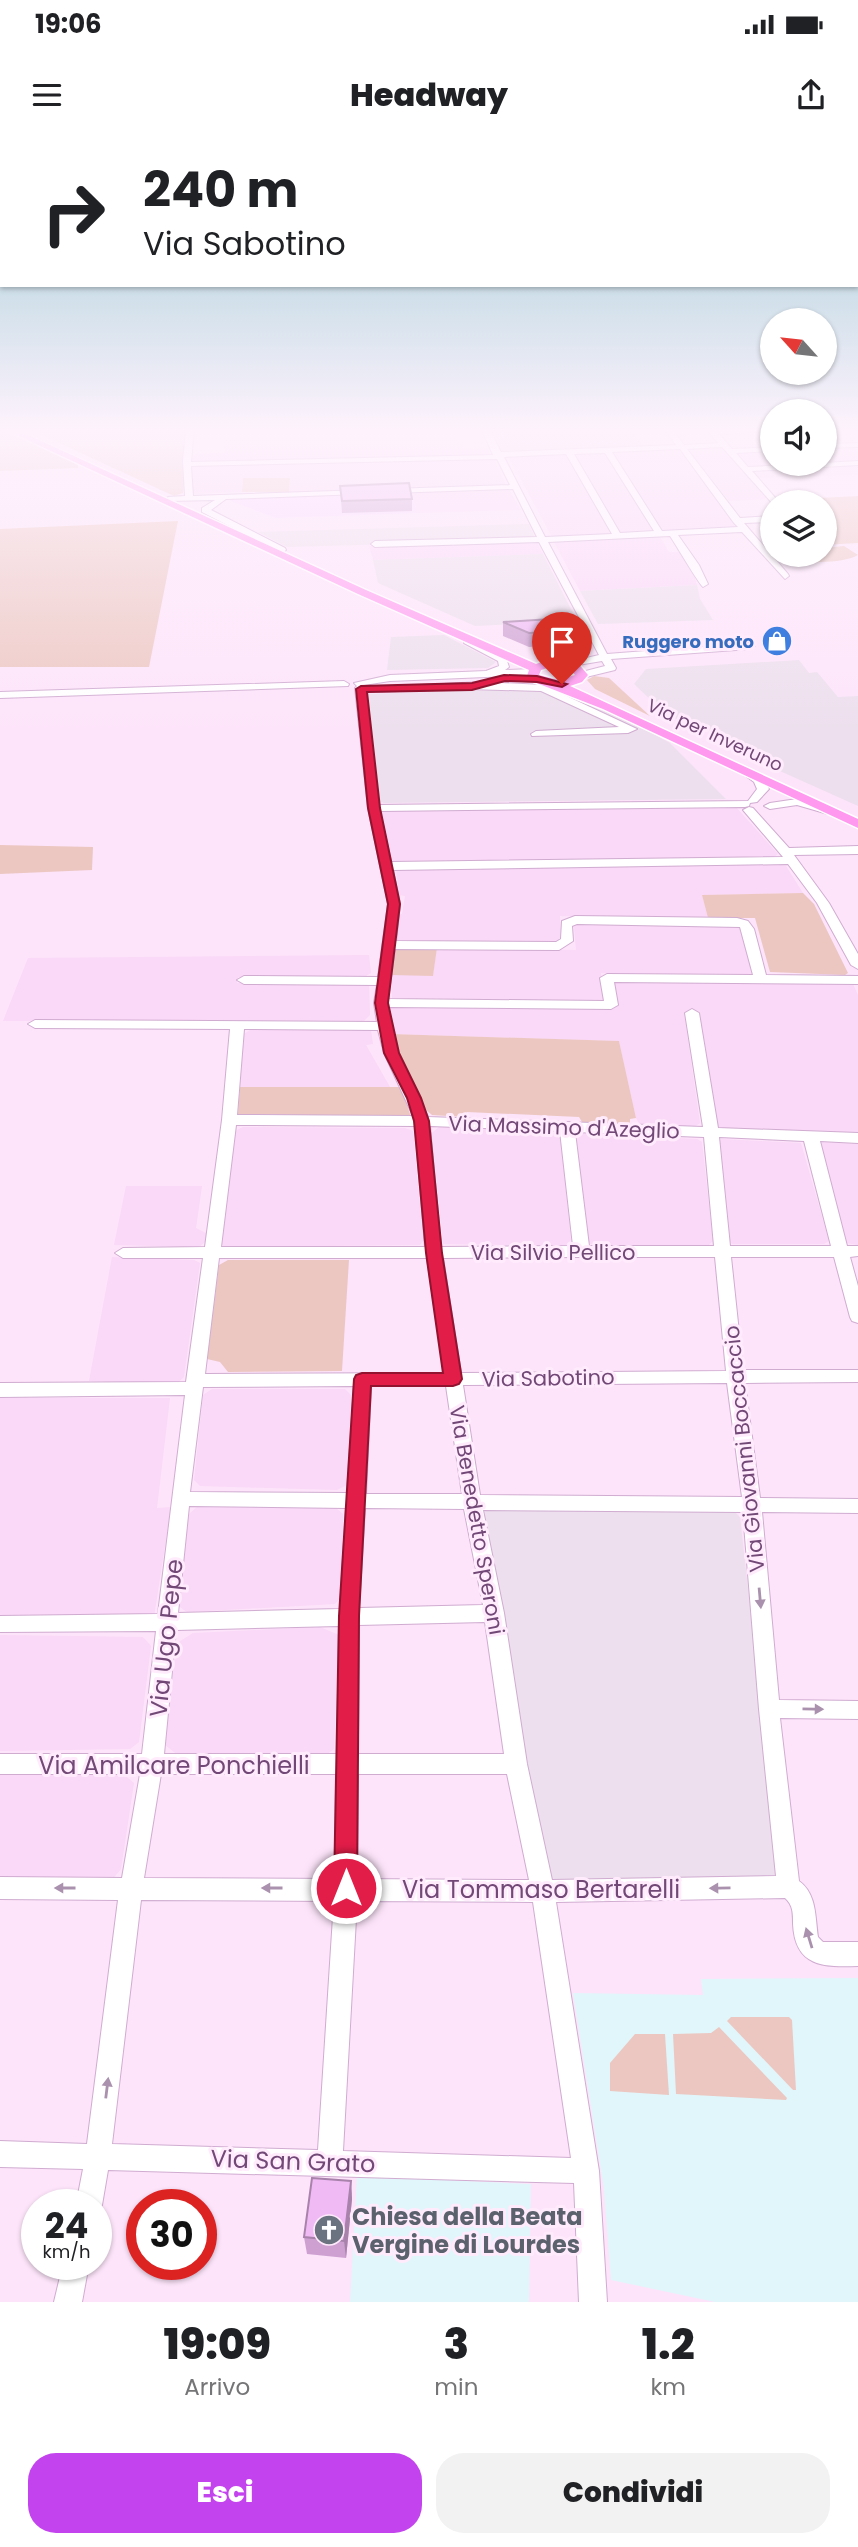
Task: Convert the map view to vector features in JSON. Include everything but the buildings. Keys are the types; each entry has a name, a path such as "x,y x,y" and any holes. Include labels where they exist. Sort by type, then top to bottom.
{"main road":[{"path":"230,531 535,673 550,663"},
{"path":"240,531 488,645 522,658 550,663 572,663"},
{"name":"Via per Inveruno","path":"572,663 579,668 581,677 604,697 858,814"},
{"name":"Via per Inveruno","path":"535,673 858,824"},
{"path":"555,684 581,677"}],"street":[{"path":"245,531 282,550"},
{"path":"537,531 611,668"},
{"path":"614,531 617,536"},
{"path":"375,544 710,531"},
{"path":"746,531 786,576"},
{"path":"672,533 695,565 703,584"},
{"path":"462,637 503,660 504,681"},
{"path":"572,663 604,656 750,646"},
{"path":"572,663 611,668"},
{"path":"581,677 611,668"},
{"path":"352,682 472,687 535,673"},
{"path":"449,676 504,681 535,673"},
{"path":"0,694 352,682 449,676 543,688 632,729"},
{"name":"Via Benedetto Speroni","path":"352,682 366,744 374,808 394,904 381,1003 384,1026 391,1053 414,1098 422,1121 434,1253 472,1501 494,1613 516,1764 543,1890 586,2171 593,2302"},
{"path":"536,734 652,727"},
{"path":"744,770 758,780 763,789 749,805"},
{"path":"374,808 749,805 764,801 767,809 764,827"},
{"path":"767,809 797,802 838,814"},
{"path":"749,805 823,903 858,965"},
{"path":"387,866 789,856 858,850"},
{"path":"389,945 559,946 567,941 566,925 575,920 737,922 748,929 760,978"},
{"path":"381,1003 611,1005 607,978 858,980"},
{"path":"244,981 384,981"},
{"name":"Via Giovanni Boccaccio","path":"692,1013 711,1133 735,1375 752,1506 769,1709 788,1886"},
{"path":"34,1024 384,1026"},
{"name":"Via Ugo Pepe","path":"92,2189 131,1889 152,1765 180,1499 229,1120 237,1026"},
{"name":"Via Massimo d'Azeglio","path":"229,1120 422,1121 858,1138"},
{"path":"567,1127 582,1252"},
{"path":"811,1137 858,1317"},
{"name":"Via Silvio Pellico","path":"122,1253 858,1251"},
{"name":"Via Sabotino","path":"0,1390 362,1379 858,1376"},
{"path":"330,2162 346,1888 345,1766 349,1616 362,1379"},
{"path":"180,1499 858,1506"},
{"path":"0,1624 494,1613"},
{"path":"769,1709 858,1710"},
{"name":"Via Amilcare Ponchielli","path":"0,1764 516,1764"},
{"path":"788,1886 797,1891 803,1903 807,1941 813,1950 822,1953 858,1954"},
{"name":"Via Tommaso Bertarelli","path":"0,1888 543,1890 788,1886"},
{"name":"Via San Grato","path":"0,2154 586,2171"},
{"path":"68,2302 73,2280"}],"shaded area":[{"path":"0,531 176,531 149,667 0,667"},
{"path":"532,531 536,540 287,547 258,532"},
{"path":"549,531 610,531 612,534 552,537"},
{"path":"619,531 655,532 621,534"},
{"path":"837,531 858,531 858,543 837,544"},
{"path":"659,535 669,552 682,552 690,561 697,585 580,591 554,542"},
{"path":"536,540 543,554 373,560 369,546"},
{"path":"844,546 858,555 837,560 837,547"},
{"path":"543,554 577,621 475,626 378,583 373,560"},
{"path":"697,585 700,599 713,620 598,624 580,591"},
{"path":"444,635 496,662 488,668 387,670 391,637"},
{"path":"799,660 809,673 817,672 838,697 858,696 858,806 740,753 737,745 729,744 720,729 695,731 658,707 634,684 646,669"},
{"path":"594,676 609,678 650,716 595,689 587,680"},
{"path":"555,688 630,721 670,743 726,799 378,801 366,694"},
{"path":"735,806 778,854 774,857 393,862 387,859 379,813 386,811"},
{"path":"0,845 93,847 92,870 0,874"},
{"path":"786,866 803,893 702,895 708,918 560,916 561,940 558,942 398,941 393,937 396,915 402,914 405,896 399,895 396,869"},
{"path":"803,893 814,904 848,973 845,975 770,972 755,918 708,918 702,895"},
{"path":"578,924 742,927 752,975 601,973 605,1001 392,998 391,975 433,975 437,948 576,950 574,927"},
{"path":"395,948 437,948 433,976 391,975"},
{"path":"369,955 371,973 364,977 238,977 237,983 369,983 370,1015 364,1021 3,1021 28,958"},
{"path":"611,982 853,984 858,995 858,1134 720,1129 713,1124 700,1012 684,1012 700,1123 694,1127 640,1125 636,1118 619,1041 391,1034 388,1009 391,1006 614,1009"},
{"path":"250,1030 371,1030 373,1044 366,1045 390,1087 240,1087 244,1034"},
{"path":"391,1034 619,1041 636,1118 630,1119 630,1124 582,1122 579,1117 467,1112 464,1117 432,1115 426,1110"},
{"path":"240,1087 401,1087 411,1117 238,1114"},
{"path":"440,1126 560,1133 571,1240 565,1246 443,1244 432,1133"},
{"path":"243,1127 405,1128 413,1131 423,1241 420,1245 225,1247 219,1243 235,1131"},
{"path":"580,1133 697,1139 702,1142 713,1241 708,1246 597,1247 589,1243 576,1138"},
{"path":"722,1139 801,1143 829,1241 824,1244 732,1244 728,1239 717,1141"},
{"path":"822,1142 858,1144 858,1245 846,1243 820,1147"},
{"path":"126,1186 202,1186 196,1228 206,1233 206,1241 199,1247 114,1245"},
{"path":"112,1257 194,1260 200,1263 184,1377 176,1384 89,1381"},
{"path":"228,1260 349,1260 342,1371 228,1372 220,1362 207,1359 219,1265"},
{"path":"212,1389 345,1389 351,1395 347,1485 337,1490 200,1486 194,1480 203,1395"},
{"path":"0,1398 170,1398 157,1508 171,1507 154,1617 0,1617"},
{"path":"198,1506 336,1508 343,1514 342,1596 335,1604 187,1612 177,1605 189,1514"},
{"path":"490,1509 734,1511 740,1517 781,1880 555,1882 541,1872 483,1513"},
{"path":"320,1627 339,1635 334,1749 326,1755 179,1756 164,1744 177,1643 193,1633"},
{"path":"0,1635 143,1637 151,1646 139,1742 130,1749 0,1751"},
{"path":"0,1774 123,1774 134,1783 121,1869 111,1881 0,1879"},
{"path":"858,1978 858,2302 715,2302 611,2280 604,2189 573,1993 703,1995 701,1979"},
{"path":"731,2017 789,2017 792,2020 796,2090 793,2090 727,2021"},
{"path":"719,2027 786,2100 676,2094 673,2034 711,2033"},
{"path":"635,2034 665,2034 669,2095 610,2091 610,2063"},
{"path":"357,2176 531,2184 529,2302 350,2302"}],"place":[{"name":"Ruggero moto","path":"777,641"},
{"name":"Chiesa della Beata Vergine di Lourdes","path":"329,2230"}],"route":[{"path":"346,1888 345,1766 349,1616 362,1379 453,1379 434,1253 422,1121 414,1098 391,1053 384,1026 381,1003 394,904 374,808 361,689 472,687 504,678 537,679 562,684"}]}
